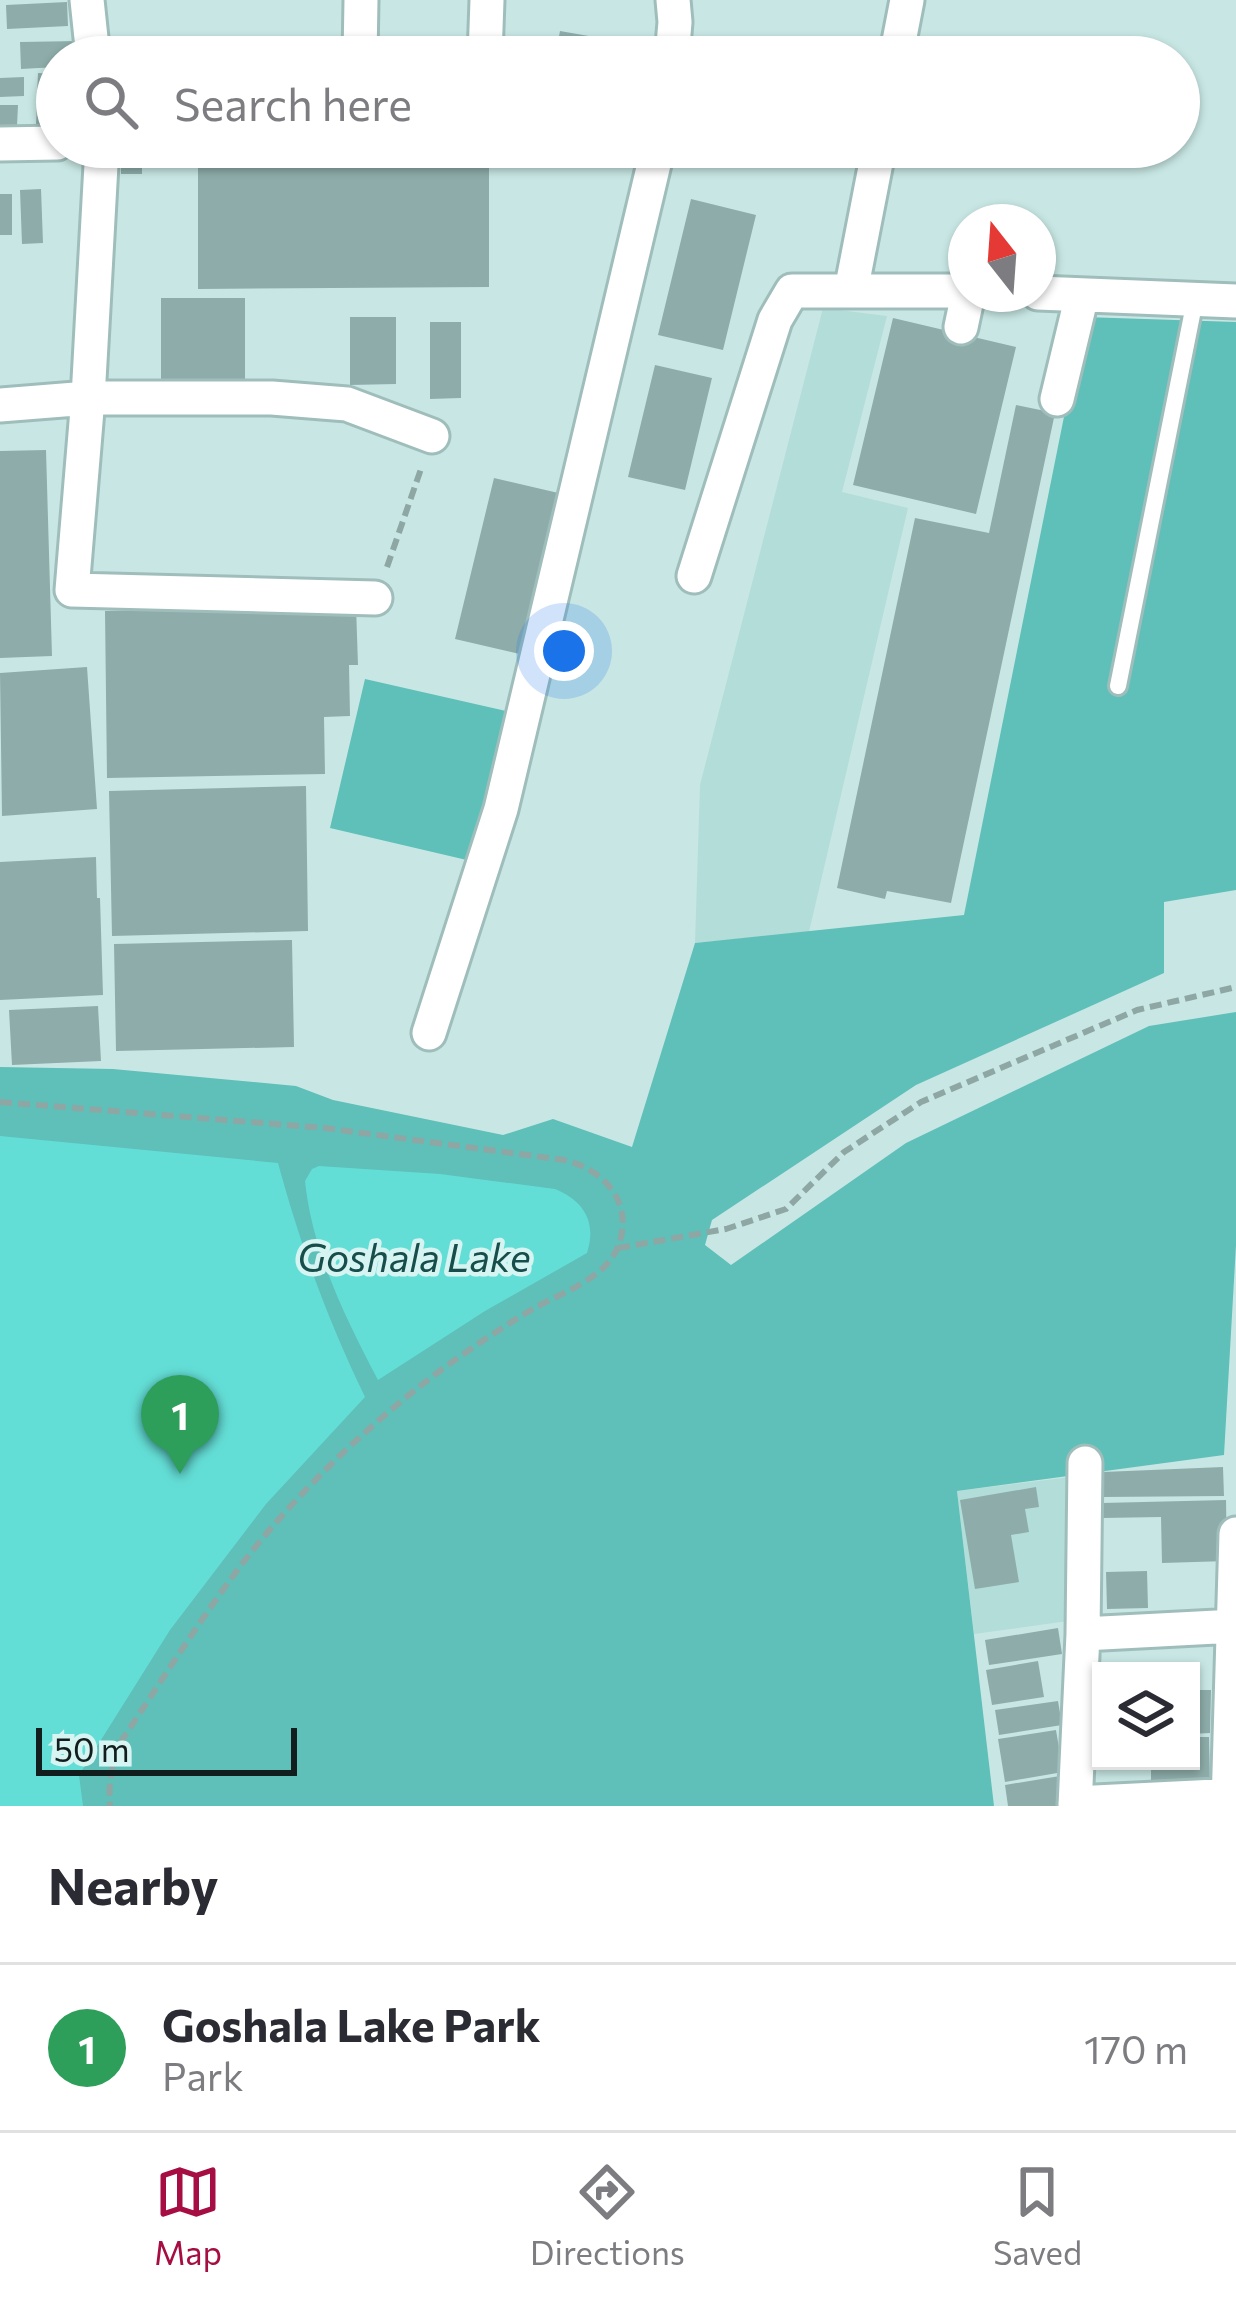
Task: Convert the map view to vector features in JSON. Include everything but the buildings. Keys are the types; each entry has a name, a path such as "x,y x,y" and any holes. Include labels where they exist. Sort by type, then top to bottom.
{"street":[{"path":"87,0 91,36"},
{"path":"360,36 361,0"},
{"path":"485,36 488,0"},
{"path":"672,36 673,0"},
{"path":"900,36 907,0"},
{"path":"0,144 36,143"},
{"path":"101,168 72,590 375,598"},
{"path":"429,1033 501,809 653,168"},
{"path":"851,291 875,168"},
{"path":"694,576 775,320 792,291 851,291 948,302"},
{"path":"1056,294 1236,301"},
{"path":"1057,399 1082,295"},
{"path":"0,405 88,398 272,398 346,404 432,436"},
{"path":"1085,1463 1075,1804 1231,1799 1236,1534"},
{"path":"1083,1634 1234,1626"}],"lane":[{"path":"1118,686 1196,300"}],"path":[{"path":"375,598 432,436"},
{"path":"617,1247 726,1229 786,1209 844,1152 922,1102 1137,1010 1236,987"},
{"path":"0,1102 325,1128 581,1164 609,1184 622,1216 617,1247 598,1273 532,1309 436,1374 339,1456 292,1504 208,1611 122,1740 110,1780 110,1806"}],"shaded area":[{"path":"823,308 887,316 842,492 908,508 809,932 695,943 700,785"},
{"path":"1084,317 1236,322 1236,890 1164,902 1164,973 916,1085 712,1220 705,1245 731,1265 906,1143 1149,1026 1236,1012 1236,1245 1224,1455 957,1491 994,1806 0,1806 0,1067 113,1069 296,1086 333,1100 503,1135 553,1119 632,1147 695,943 964,915"},
{"path":"365,679 506,711 471,861 330,828"},
{"path":"1070,1477 1068,1621 974,1634 957,1491"}],"water":[{"name":"Goshala Lake","path":"0,1136 278,1163 316,1282 365,1397 266,1504 170,1630 79,1775 83,1806 0,1806"},
{"name":"Goshala Lake","path":"319,1166 440,1174 555,1189 586,1214 587,1253 378,1380 343,1309 315,1233 305,1181"}],"place":[{"name":"Goshala Lake Park","path":"180,1474"}]}
